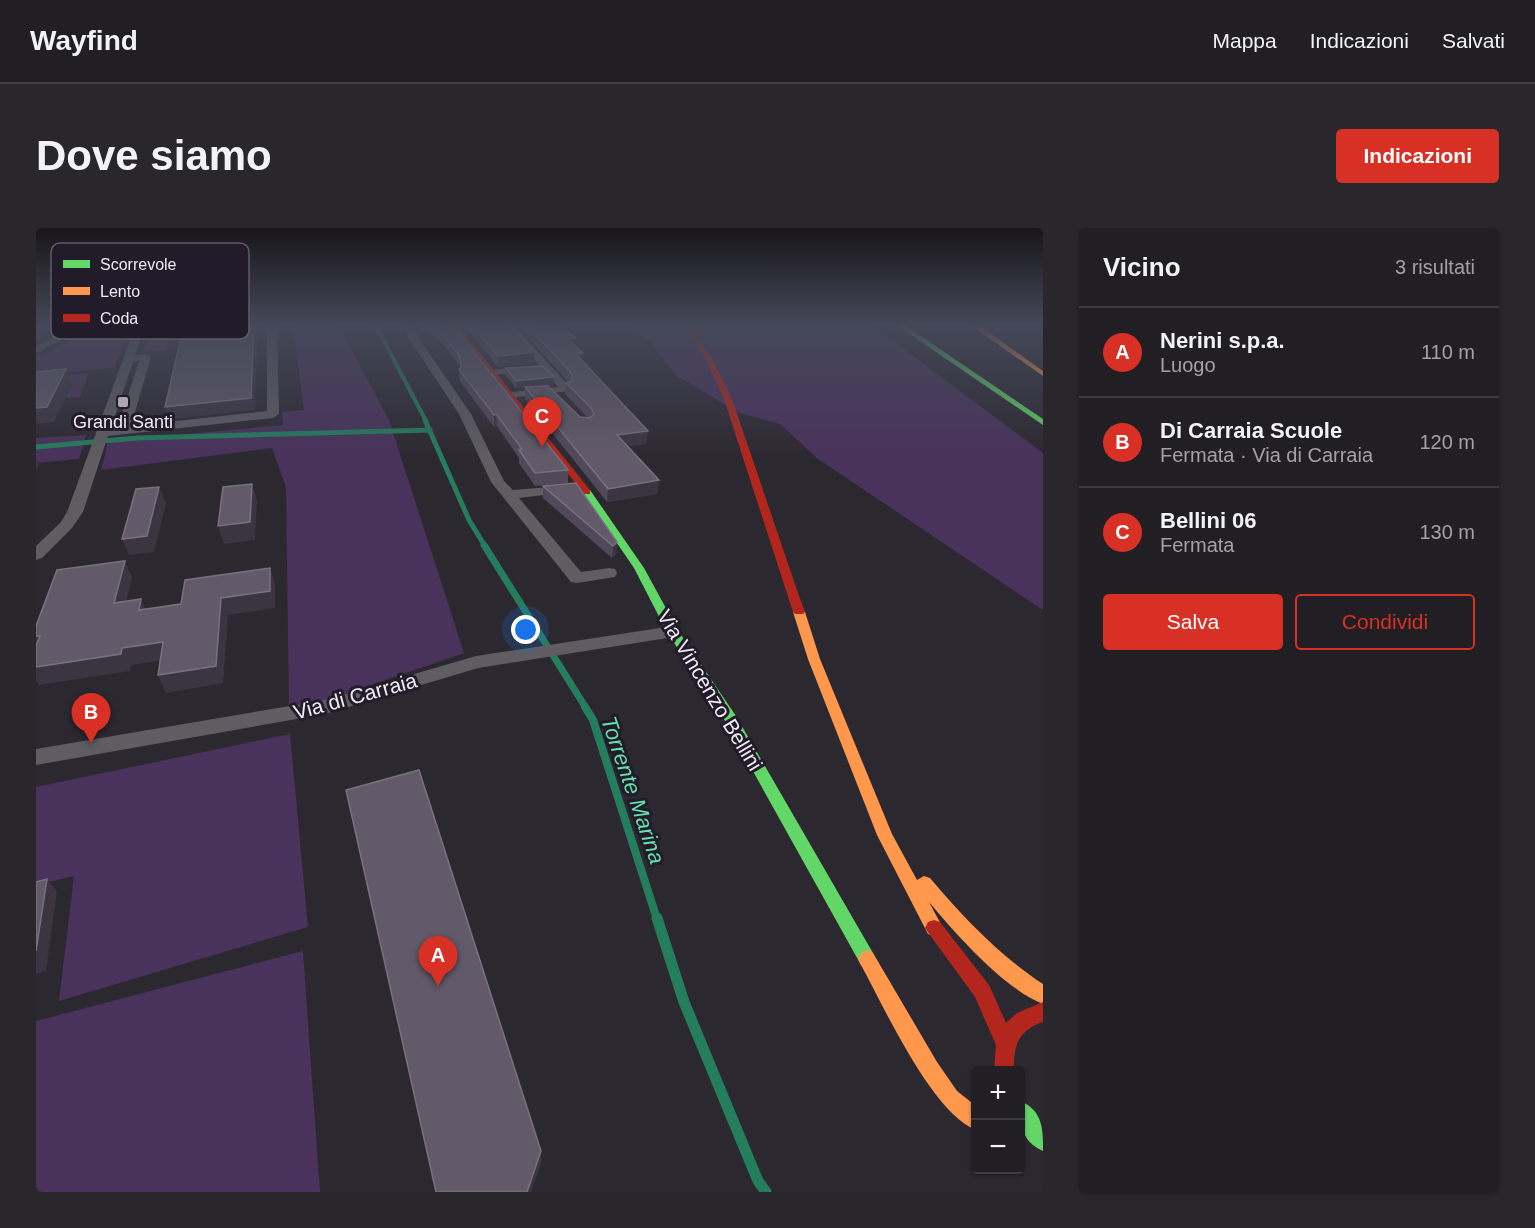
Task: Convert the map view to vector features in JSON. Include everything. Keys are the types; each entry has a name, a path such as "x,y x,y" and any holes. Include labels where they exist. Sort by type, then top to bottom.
{"main road":[{"name":"Via Vincenzo Bellini","path":"489,369 584,487 639,568 673,632 731,719 909,1034 950,1098 971,1116"},
{"path":"714,369 749,456 814,659 885,835 928,921 982,991 1002,1061"},
{"path":"964,369 1043,423"},
{"path":"984,369 1043,408"},
{"path":"885,835 963,932 992,959 1043,995"},
{"path":"1002,1061 1014,1024 1031,1014 1043,1012"},
{"path":"1025,1117 1043,1140"}],"street":[{"path":"36,555 67,525 75,512 125,369"},
{"path":"123,431 142,369"},
{"path":"99,441 123,431 273,414 272,369"},
{"path":"435,369 465,414 498,482 577,578 609,573"},
{"path":"492,373 529,369"},
{"path":"511,396 556,395 567,389 549,369"},
{"path":"510,495 584,487"},
{"name":"Via di Carraia","path":"36,757 325,707 476,662 673,632"},
{"name":"Via Vincenzo Bellini","path":"936,1076 959,1090 971,1094"},
{"path":"1025,1145 1043,1153"}],"shaded area":[{"path":"36,369 103,369 39,375 88,374 80,397 65,398 72,384 36,387"},
{"path":"299,369 362,369 389,420 464,653 289,713 286,487 272,448 101,470 108,442 283,425 282,412 304,410"},
{"path":"671,369 930,369 1043,453 1043,610 818,459 780,424 739,413 677,376"},
{"path":"86,435 79,459 36,463 36,438"},
{"path":"290,734 308,927 59,1001 74,876 36,885 36,787"},
{"path":"303,951 320,1192 36,1192 36,1021"}],"building":[{"path":"66,369 47,407 36,408 36,372"},
{"path":"174,369 252,369 251,398 165,407"},
{"path":"488,369 568,470 535,473 519,450 522,449 459,370"},
{"path":"507,369 546,369 554,377 516,381"},
{"path":"567,369 590,369 648,431 617,435 659,480 608,489 525,387 548,386 580,417 590,418 594,414 591,408 566,383 572,381 572,374"},
{"path":"576,483 617,542 613,546 543,486"},
{"path":"252,484 250,522 218,526 223,487"},
{"path":"159,487 147,536 122,539 136,489"},
{"path":"125,561 114,603 141,599 139,610 181,604 185,580 270,568 270,591 221,598 216,666 158,675 163,642 122,648 121,654 36,667 36,646 40,636 36,636 36,626 57,570"},
{"path":"419,770 541,1151 527,1192 436,1192 346,790"},
{"path":"47,879 36,951 36,882"}],"waterway":[{"name":"Torrente Marina","path":"399,369 426,421"},
{"name":"Torrente Marina","path":"425,420 429,430"},
{"path":"36,447 137,438 429,430"},
{"name":"Torrente Marina","path":"429,430 469,520 485,546"},
{"name":"Torrente Marina","path":"484,545 586,708"},
{"name":"Torrente Marina","path":"585,707 593,720 657,919"},
{"name":"Torrente Marina","path":"657,918 684,1002 758,1181 766,1192"}],"traffic: fast":[{"path":"964,369 1043,423"},
{"path":"587,492 639,568 673,632 731,719 867,959"},
{"path":"1025,1117 1043,1140"}],"traffic: slow":[{"path":"1036,369 1043,374"},
{"path":"799,612 814,659 885,835 934,928"},
{"path":"924,883 993,958 1043,995"},
{"path":"867,959 930,1069 950,1098 971,1116"}],"traffic: jam":[{"path":"489,369 587,492"},
{"path":"714,369 743,440 799,612"},
{"path":"934,928 982,991 1004,1041"},
{"path":"1004,1066 1004,1049 1011,1032 1024,1020 1043,1012"}],"place":[{"name":"Grandi Santi","path":"123,402"},
{"name":"Bellini 06","path":"542,447"},
{"name":"Di Carraia Scuole","path":"91,743"},
{"name":"Nerini s.p.a.","path":"438,986"}]}
